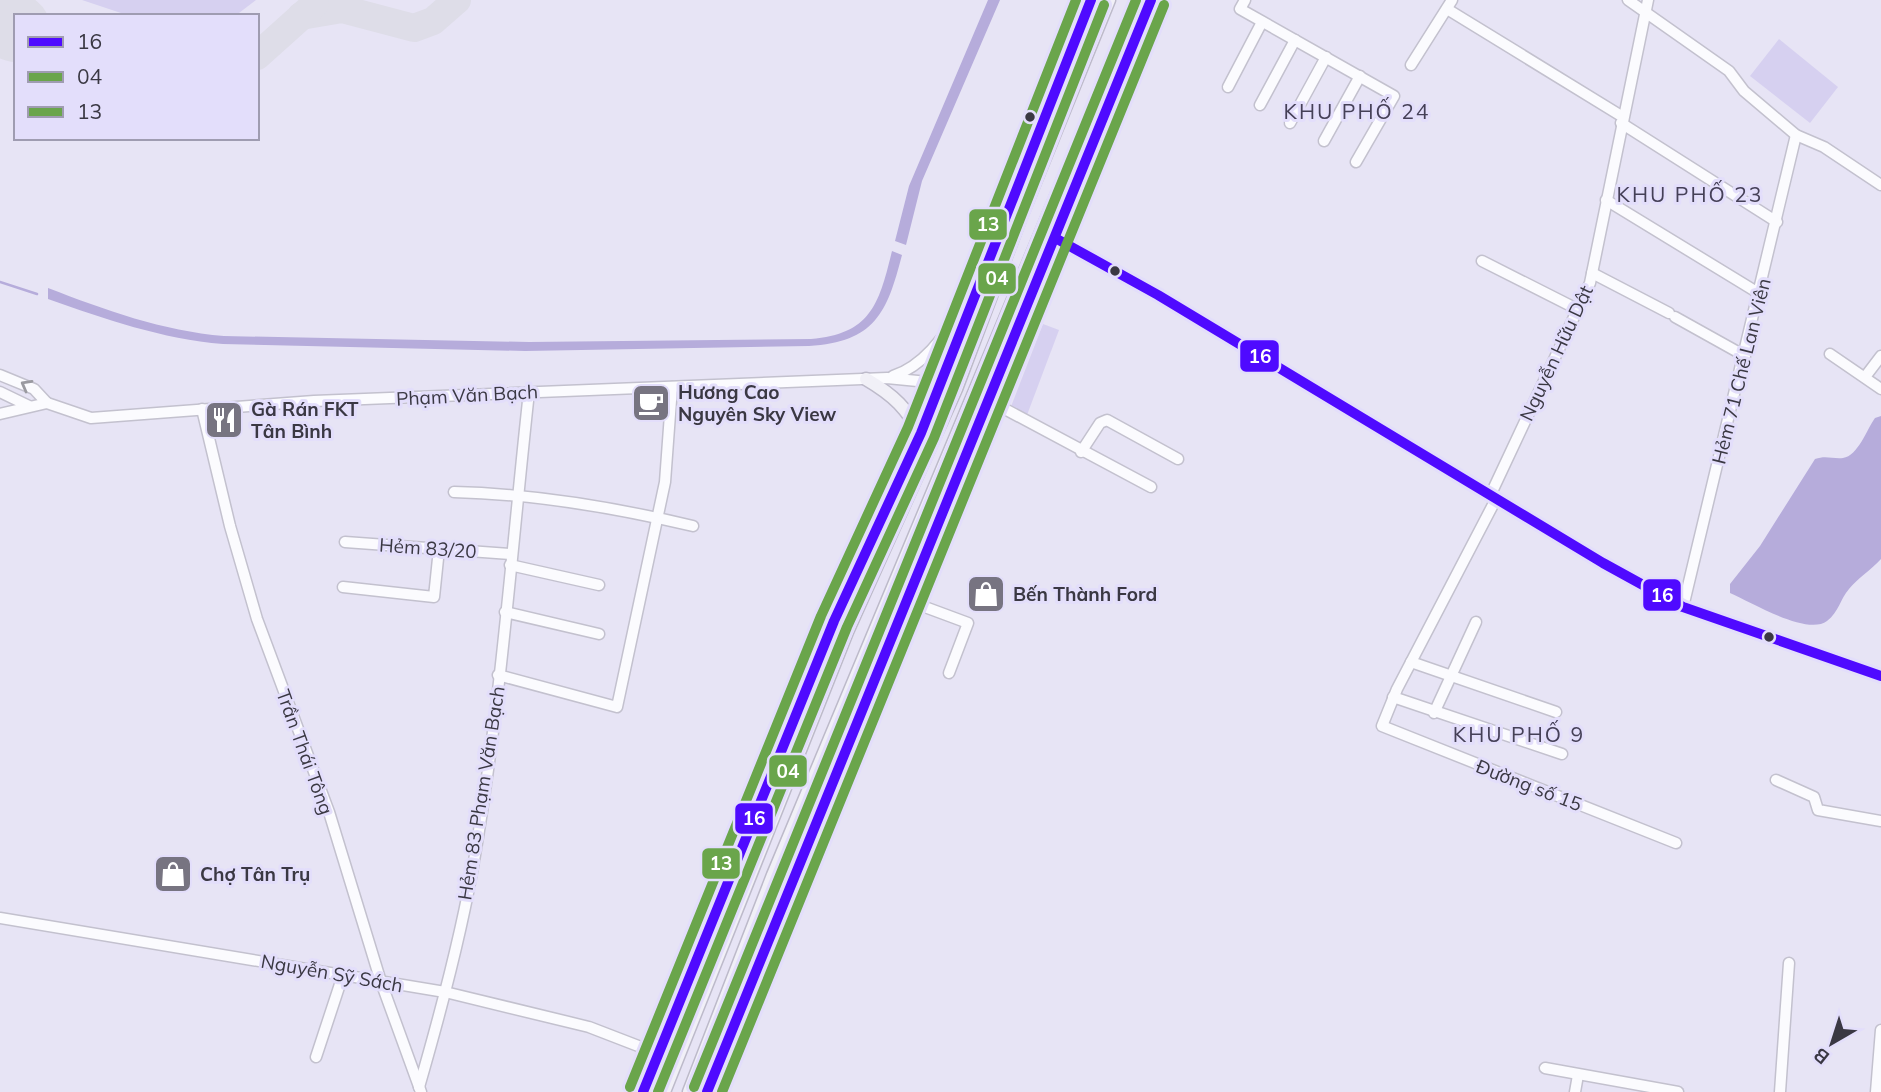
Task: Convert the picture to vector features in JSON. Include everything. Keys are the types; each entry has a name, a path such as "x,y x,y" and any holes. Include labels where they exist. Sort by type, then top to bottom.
{"main road":[{"path":"643,1092 834,621 920,433 1091,0"},
{"path":"664,1092 847,632 956,389 1020,219 1110,0"},
{"path":"689,1092 773,875 1138,0"},
{"path":"707,1092 988,400 1057,239 1151,0"},
{"path":"866,379 892,394 910,414 929,448"},
{"path":"938,383 988,400"}],"street":[{"path":"1245,0 1240,9 1394,96 1356,162"},
{"path":"1628,0 1646,6 1729,71 1744,91 1796,135 1824,147 1881,184"},
{"path":"1411,65 1450,4 1777,222"},
{"name":"Nguyễn Hữu Dật","path":"1395,693 1493,497 1592,273 1646,6"},
{"path":"1228,87 1262,22"},
{"path":"1260,105 1295,40"},
{"path":"1290,123 1326,57"},
{"path":"1324,141 1360,76"},
{"name":"Hẻm 71 Chế Lan Viên","path":"1683,607 1796,135"},
{"path":"1606,200 1760,294"},
{"path":"1057,239 1158,295 1493,497 1683,607 1881,676"},
{"path":"1482,261 1577,309"},
{"path":"1592,273 1745,356"},
{"path":"887,378 907,372 920,362 974,291"},
{"path":"1830,354 1881,389"},
{"path":"1865,377 1881,356"},
{"path":"0,375 34,389 47,403"},
{"name":"Phạm Văn Bạch","path":"0,414 47,403 91,418 202,409 529,392 887,378 938,383"},
{"path":"498,676 617,707 665,482 672,387"},
{"path":"0,392 29,406"},
{"name":"Hẻm 83 Phạm Văn Bạch","path":"420,1090 474,858 498,676 529,392"},
{"path":"988,400 1151,487"},
{"name":"Trần Thái Tông","path":"202,409 230,526 257,619 328,813 381,982 420,1090"},
{"path":"1081,452 1100,423 1107,419 1178,459"},
{"path":"454,492 518,494 601,505 693,526"},
{"name":"Hẻm 83/20","path":"345,542 439,549 511,560 599,585"},
{"path":"343,587 434,597 439,549"},
{"path":"906,600 968,623 949,673"},
{"path":"505,612 599,634"},
{"path":"1434,713 1449,675 1476,622"},
{"path":"1411,662 1556,712"},
{"path":"1395,693 1434,713 1562,754"},
{"name":"Đường số 15","path":"1395,693 1382,726 1387,730 1676,843"},
{"path":"1776,780 1814,797 1818,810 1881,821"},
{"name":"Nguyễn Sỹ Sách","path":"0,918 444,992 589,1027 659,1054"},
{"path":"1780,1092 1789,963"},
{"path":"316,1057 343,975"},
{"path":"1876,1092 1881,1030"},
{"path":"1545,1068 1678,1092"},
{"path":"1575,1092 1578,1075"}],"shaded area":[{"path":"82,0 256,0 238,14 124,14"},
{"path":"988,0 1000,0 922,181 906,245 895,241 909,186"},
{"path":"1779,39 1838,87 1810,123 1750,76"},
{"path":"892,251 902,255 890,293 875,321 849,338 809,346 525,351 223,344 156,333 48,299 48,288 113,312 157,324 224,336 529,342 811,339 847,331 860,323 876,301"},
{"path":"1043,324 1059,330 1027,415 1010,409"},
{"path":"1881,416 1881,559 1849,589 1831,617 1818,624 1793,621 1730,593 1730,584 1760,546 1815,459 1848,456 1858,447 1875,418"}],"waterway":[{"path":"0,282 37,294"}],"taxiway":[{"path":"301,16 342,9 414,28 433,21 457,0"},
{"path":"259,54 315,4"}],"runway":[{"path":"0,23 14,27"}],"transit line":[{"name":"13","path":"630,1087 821,616 908,427 1076,0"},
{"name":"16","path":"643,1092 834,621 921,433 1091,0"},
{"name":"13","path":"694,1087 1136,0"},
{"name":"16","path":"707,1092 1151,0"},
{"name":"04","path":"658,1092 847,627 934,438 1104,5"},
{"name":"04","path":"722,1092 1164,5"},
{"name":"16","path":"1057,239 1158,295 1603,563 1683,607 1881,676"}],"place":[{"name":"Hương Cao Nguyên Sky View","path":"651,403"},
{"name":"Gà Rán FKT Tân Bình","path":"224,420"},
{"name":"Bến Thành Ford","path":"986,594"},
{"name":"Chợ Tân Trụ","path":"173,874"}],"district":[{"name":"KHU PHỐ 24","path":"1357,111"},
{"name":"KHU PHỐ 23","path":"1690,194"},
{"name":"KHU PHỐ 9","path":"1519,734"}]}
